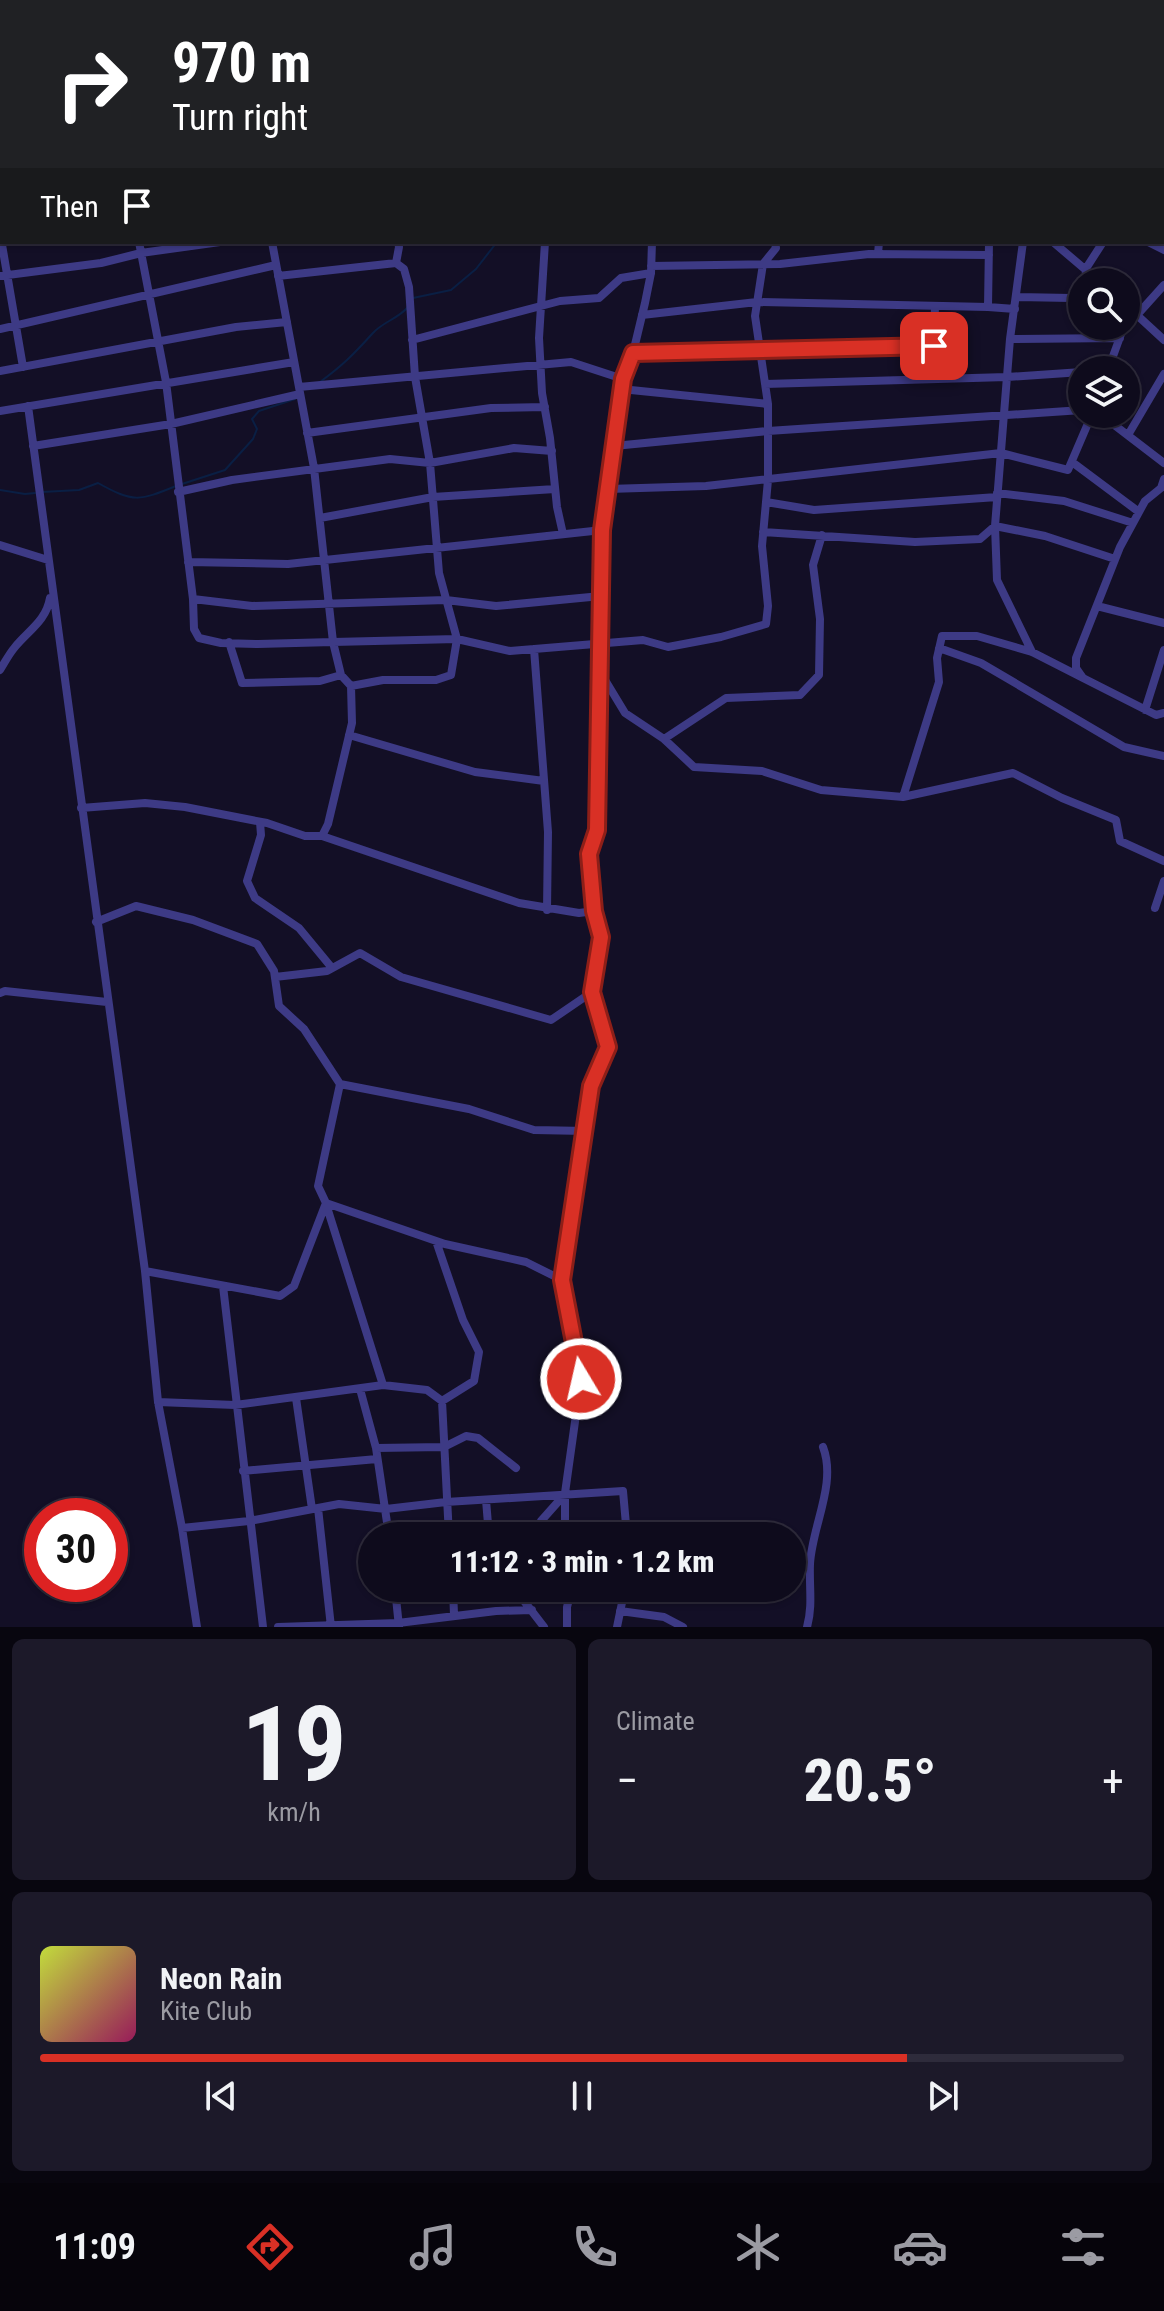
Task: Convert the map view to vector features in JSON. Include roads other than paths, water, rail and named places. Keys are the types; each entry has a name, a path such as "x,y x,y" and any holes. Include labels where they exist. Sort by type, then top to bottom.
{"street":[{"path":"1,244 3,275 23,367"},
{"path":"139,244 160,341 193,599 194,629 199,638 258,644 457,639 510,651 643,640 668,647 766,624 768,606 762,546 768,480 768,404 755,316 763,264 776,248 775,244"},
{"path":"3,275 101,263 141,253 206,244"},
{"path":"272,244 314,468 333,642 341,675 351,686 352,723 328,824 322,836"},
{"path":"396,263 400,244"},
{"path":"545,244 539,338 555,489 563,534"},
{"path":"565,1522 565,1493 581,1379 562,1280 593,1082 608,1047 592,992 601,937 594,911 589,854 597,830 602,530 622,384 642,315 651,269 652,244"},
{"path":"878,254 879,244"},
{"path":"988,307 989,244"},
{"path":"1023,244 1010,339 995,526 997,580 1032,652"},
{"path":"1055,244 1083,268"},
{"path":"1086,268 1102,244"},
{"path":"412,340 560,301 599,298 621,278 651,269 878,254 989,255"},
{"path":"278,276 396,263 404,269 409,287 415,377 430,463 437,548 457,639 451,675 436,680 383,680 351,686"},
{"path":"0,329 276,265"},
{"path":"1140,304 1163,289"},
{"path":"1017,297 1068,298"},
{"path":"642,315 757,302 1015,309"},
{"path":"933,379 935,306"},
{"path":"1140,318 1164,340"},
{"path":"0,371 236,327 287,322"},
{"path":"1010,339 1068,338"},
{"path":"633,353 934,346"},
{"path":"0,411 294,362"},
{"path":"33,446 171,424 299,390 542,363 571,362 622,384 768,404"},
{"path":"765,384 1068,373"},
{"path":"1128,435 1164,374"},
{"path":"28,406 145,1271 158,1402 197,1627"},
{"path":"307,433 491,408 545,407"},
{"path":"614,446 768,431 1068,411"},
{"path":"608,489 706,486 1001,453 1068,470 1086,428"},
{"path":"1119,428 1164,463"},
{"path":"178,492 232,480 390,459 430,463 514,448 552,451"},
{"path":"1072,462 1139,512"},
{"path":"1083,678 1076,668 1076,658 1115,559 1145,501 1161,488 1164,479"},
{"path":"320,518 433,497 555,489"},
{"path":"766,502 814,510 997,495 1064,501 1133,523"},
{"path":"763,532 915,542 980,539 995,526"},
{"path":"995,526 1045,536 1115,559"},
{"path":"188,562 288,564 602,530"},
{"path":"664,739 726,698 800,695 819,675 820,619 813,565 822,535"},
{"path":"0,545 48,560"},
{"path":"0,670 41,621 48,608 52,586"},
{"path":"193,599 252,606 446,600 496,606 601,596"},
{"path":"1097,606 1164,623"},
{"path":"903,797 939,682 937,658 942,636 977,636 1032,652 1145,710 1156,715 1164,713"},
{"path":"229,642 242,683 320,681 341,675"},
{"path":"939,648 981,663 1124,747 1164,756"},
{"path":"534,649 548,832 547,910"},
{"path":"1145,710 1164,650"},
{"path":"0,651 11,654"},
{"path":"599,669 625,713 664,739 694,767 762,771 821,790 903,797 1013,773 1062,798 1116,820 1120,841 1164,861"},
{"path":"349,735 475,772 544,781"},
{"path":"81,808 145,803 185,807 260,822 305,836 322,836 547,910 594,911"},
{"path":"260,822 261,835 247,881 255,898 299,928 332,968"},
{"path":"1155,908 1164,881"},
{"path":"96,922 136,906 193,920 257,944 274,971 279,1006 304,1029 340,1084 318,1186 383,1385"},
{"path":"275,977 332,968 360,953 401,977 551,1020 592,992"},
{"path":"0,993 5,991 107,1002"},
{"path":"340,1084 469,1109 534,1130 586,1131"},
{"path":"145,1271 280,1296 294,1286 326,1203"},
{"path":"326,1203 436,1241 526,1262 562,1280"},
{"path":"436,1241 463,1320 479,1352 474,1381 442,1401"},
{"path":"223,1286 263,1627"},
{"path":"158,1402 235,1405 383,1385 427,1390 442,1401"},
{"path":"360,1389 376,1448 387,1522"},
{"path":"296,1398 331,1626"},
{"path":"442,1401 448,1522"},
{"path":"376,1448 444,1447 466,1436 478,1438 516,1468"},
{"path":"807,1627 811,1612 810,1563 829,1464 823,1447"},
{"path":"243,1471 377,1459"},
{"path":"182,1528 249,1521 349,1504 386,1509 446,1502 623,1491 626,1522"},
{"path":"541,1522 565,1493"},
{"path":"486,1500 488,1522"},
{"path":"397,1602 399,1625"},
{"path":"454,1602 454,1615"},
{"path":"525,1602 544,1627"},
{"path":"567,1627 568,1602"},
{"path":"617,1627 622,1602"},
{"path":"278,1627 399,1625 454,1615 532,1610"},
{"path":"620,1611 664,1617 683,1627"}],"waterway":[{"path":"413,298 451,290 476,269 495,244"},
{"path":"320,382 348,360 376,330 408,307"},
{"path":"182,484 225,470 253,439 257,429 252,419 259,411 295,399"},
{"path":"42,492 79,490 98,483 137,498 176,486"},
{"path":"0,490 35,493"}]}
